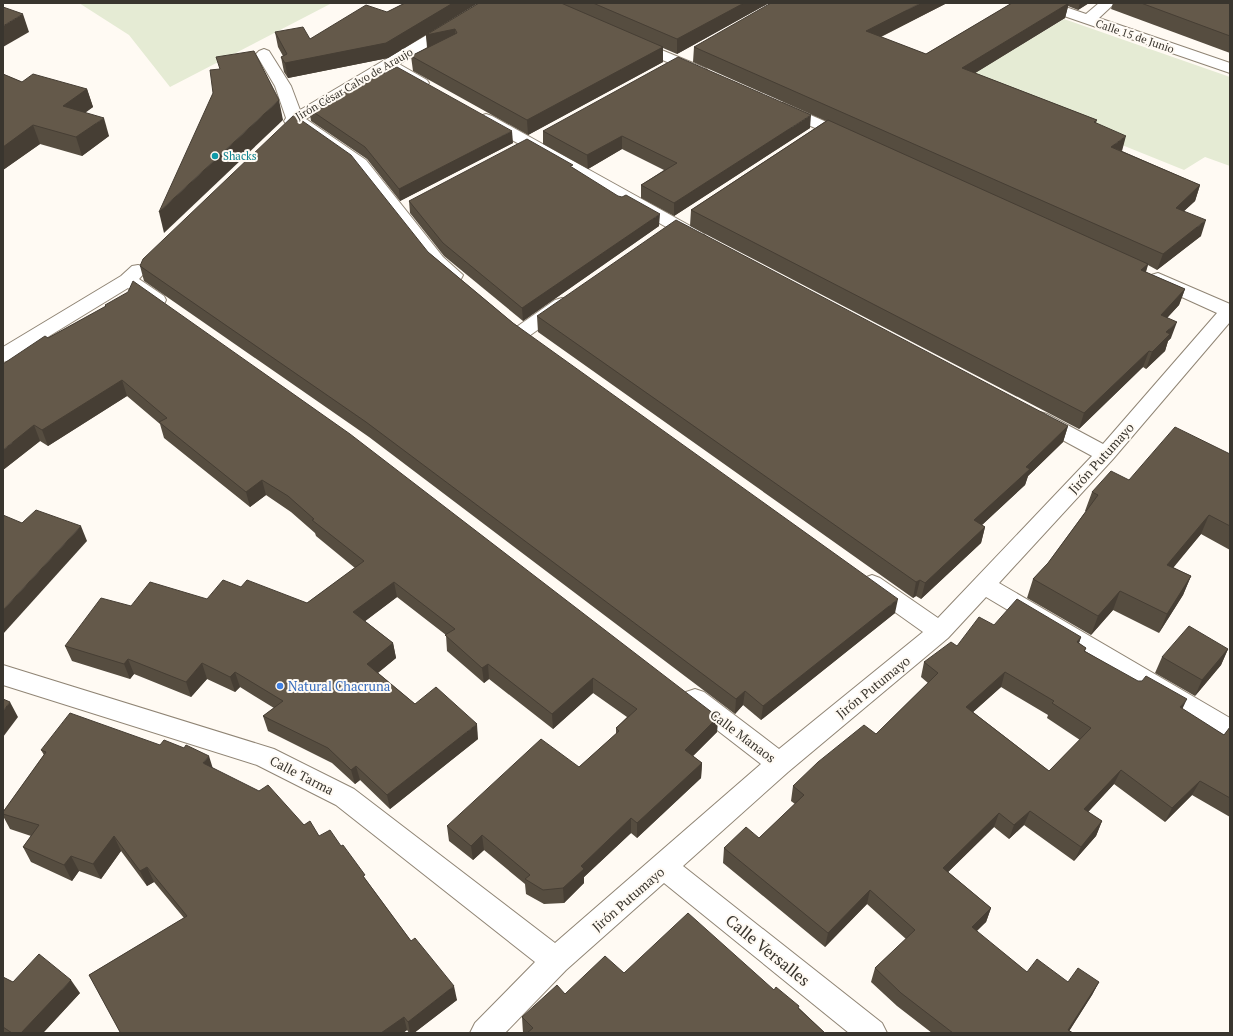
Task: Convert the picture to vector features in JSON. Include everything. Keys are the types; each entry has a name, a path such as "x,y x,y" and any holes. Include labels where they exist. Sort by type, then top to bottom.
{"street":[{"name":"Jirón César Calvo de Araujo","path":"289,124 491,3"},
{"name":"Calle 15 de Junio","path":"1040,3 1230,68"},
{"path":"1088,20 1108,3"},
{"path":"622,37 716,78"},
{"path":"264,54 283,86 289,124 360,164 404,208 437,261 468,287"},
{"path":"389,65 436,91"},
{"path":"767,101 861,143"},
{"path":"469,110 529,144 668,230 709,244"},
{"path":"806,140 825,127"},
{"path":"668,230 694,213"},
{"path":"3,356 128,280 151,258"},
{"path":"1143,272 1230,311"},
{"path":"128,280 174,312"},
{"path":"522,332 572,296"},
{"name":"Jirón Putumayo","path":"484,1033 556,961 779,764 940,632 1106,454 1230,311"},
{"path":"1022,410 1106,454"},
{"path":"856,572 940,632"},
{"path":"984,585 1230,730"},
{"name":"Calle Tarma","path":"3,675 265,757 345,797 556,961"},
{"name":"Calle Manaos","path":"678,686 779,764"},
{"name":"Calle Versalles","path":"664,867 872,1033"}],"green space":[{"path":"79,3 332,3 170,87 129,35"},
{"path":"1064,19 1230,77 1230,166 1205,157 1184,170 911,60 973,74"}],"building":[{"path":"405,3 453,3 386,43 285,63 281,57 287,54 275,32 303,27 310,39 366,5 387,12"},
{"path":"479,3 561,3 663,47 527,120 411,56 457,33 455,29 426,35"},
{"path":"593,3 744,3 677,39"},
{"path":"771,3 921,3 866,31 926,54 1012,3 1069,3 962,68 1097,120 1094,122 1126,136 1111,147 1200,185 1176,208 1206,220 1163,254 694,47"},
{"path":"1141,3 1230,3 1230,36"},
{"path":"3,7 23,14 3,26"},
{"path":"254,51 279,100 159,212 213,93 210,70 220,69 216,57"},
{"path":"678,57 811,115 674,203 641,185 677,163 622,136 587,155 543,131"},
{"path":"397,67 512,131 399,189 365,147 309,109"},
{"path":"3,74 22,82 33,74 87,89 63,106 104,118 76,137 33,125 3,147"},
{"path":"294,115 351,155 428,252 513,323 898,599 763,706 745,691 736,699 366,422 140,266 143,259"},
{"path":"828,120 1148,264 1141,270 1185,289 1161,315 1177,322 1166,332 1170,334 1152,352 1149,351 1084,413 691,210"},
{"path":"527,139 573,165 570,166 618,196 622,197 626,195 660,214 522,308 443,243 409,201"},
{"path":"676,220 1068,426 1026,467 1030,469 974,520 985,527 925,583 920,580 916,582 537,316"},
{"path":"133,281 350,434 718,717 685,750 702,763 637,823 631,818 581,866 584,869 563,888 543,890 525,879 530,875 482,835 471,846 447,826 541,739 579,767 619,731 616,728 637,709 593,678 552,714 488,664 482,668 445,635 455,629 394,582 353,612 393,643 367,664 415,704 436,687 477,724 387,795 356,766 351,770 328,748 263,716 283,701 235,672 230,677 202,663 186,682 128,659 124,664 65,646 101,598 131,606 150,582 207,599 223,580 241,587 247,580 307,603 364,561 312,520 314,519 288,496 262,480 246,492 159,422 167,418 122,380 42,430 34,425 3,450 3,364 45,336 48,338 128,292"},
{"path":"1175,427 1230,454 1230,526 1209,515 1167,565 1191,576 1167,614 1120,591 1098,616 1033,579 1048,563 1098,495 1092,492 1111,471 1129,480"},
{"path":"36,510 81,526 3,610 3,515 22,523"},
{"path":"1017,599 1081,637 1077,642 1086,648 1084,651 1138,681 1142,681 1146,676 1187,699 1180,707 1224,735 1230,727 1230,798 1200,781 1172,808 1121,770 1084,809 1102,821 1081,847 1030,811 1014,825 999,813 943,868 991,908 972,927 1027,972 1037,959 1068,982 1078,968 1099,982 1068,1030 1073,1033 953,1033 901,993 875,968 915,930 870,890 828,933 724,848 746,827 759,838 804,795 793,786 818,762 864,725 876,734 938,673 924,662 951,642 957,646 979,617 994,625","holes":["1005,672 1054,701 1052,703 1091,728 1049,771 966,707"]},
{"path":"1189,626 1228,649 1202,680 1162,657"},
{"path":"3,699 10,702 3,711"},
{"path":"70,713 160,745 164,740 184,748 186,745 209,756 203,763 259,791 268,785 304,825 310,821 319,836 330,830 365,875 363,876 411,941 415,938 454,986 408,1022 404,1017 381,1033 121,1033 89,975 187,916 147,867 140,871 114,836 93,864 71,856 64,865 23,847 39,825 3,814 46,752 41,750"},
{"path":"688,913 774,990 776,987 799,1006 798,1008 825,1033 527,1033 533,1028 522,1017 557,985 565,994 605,956 624,973"},
{"path":"39,954 71,980 21,1033 12,1033 3,1027 3,977 13,982"}],"place":[{"name":"Shacks","path":"215,156"},
{"name":"Natural Chacruna","path":"280,686"}]}
